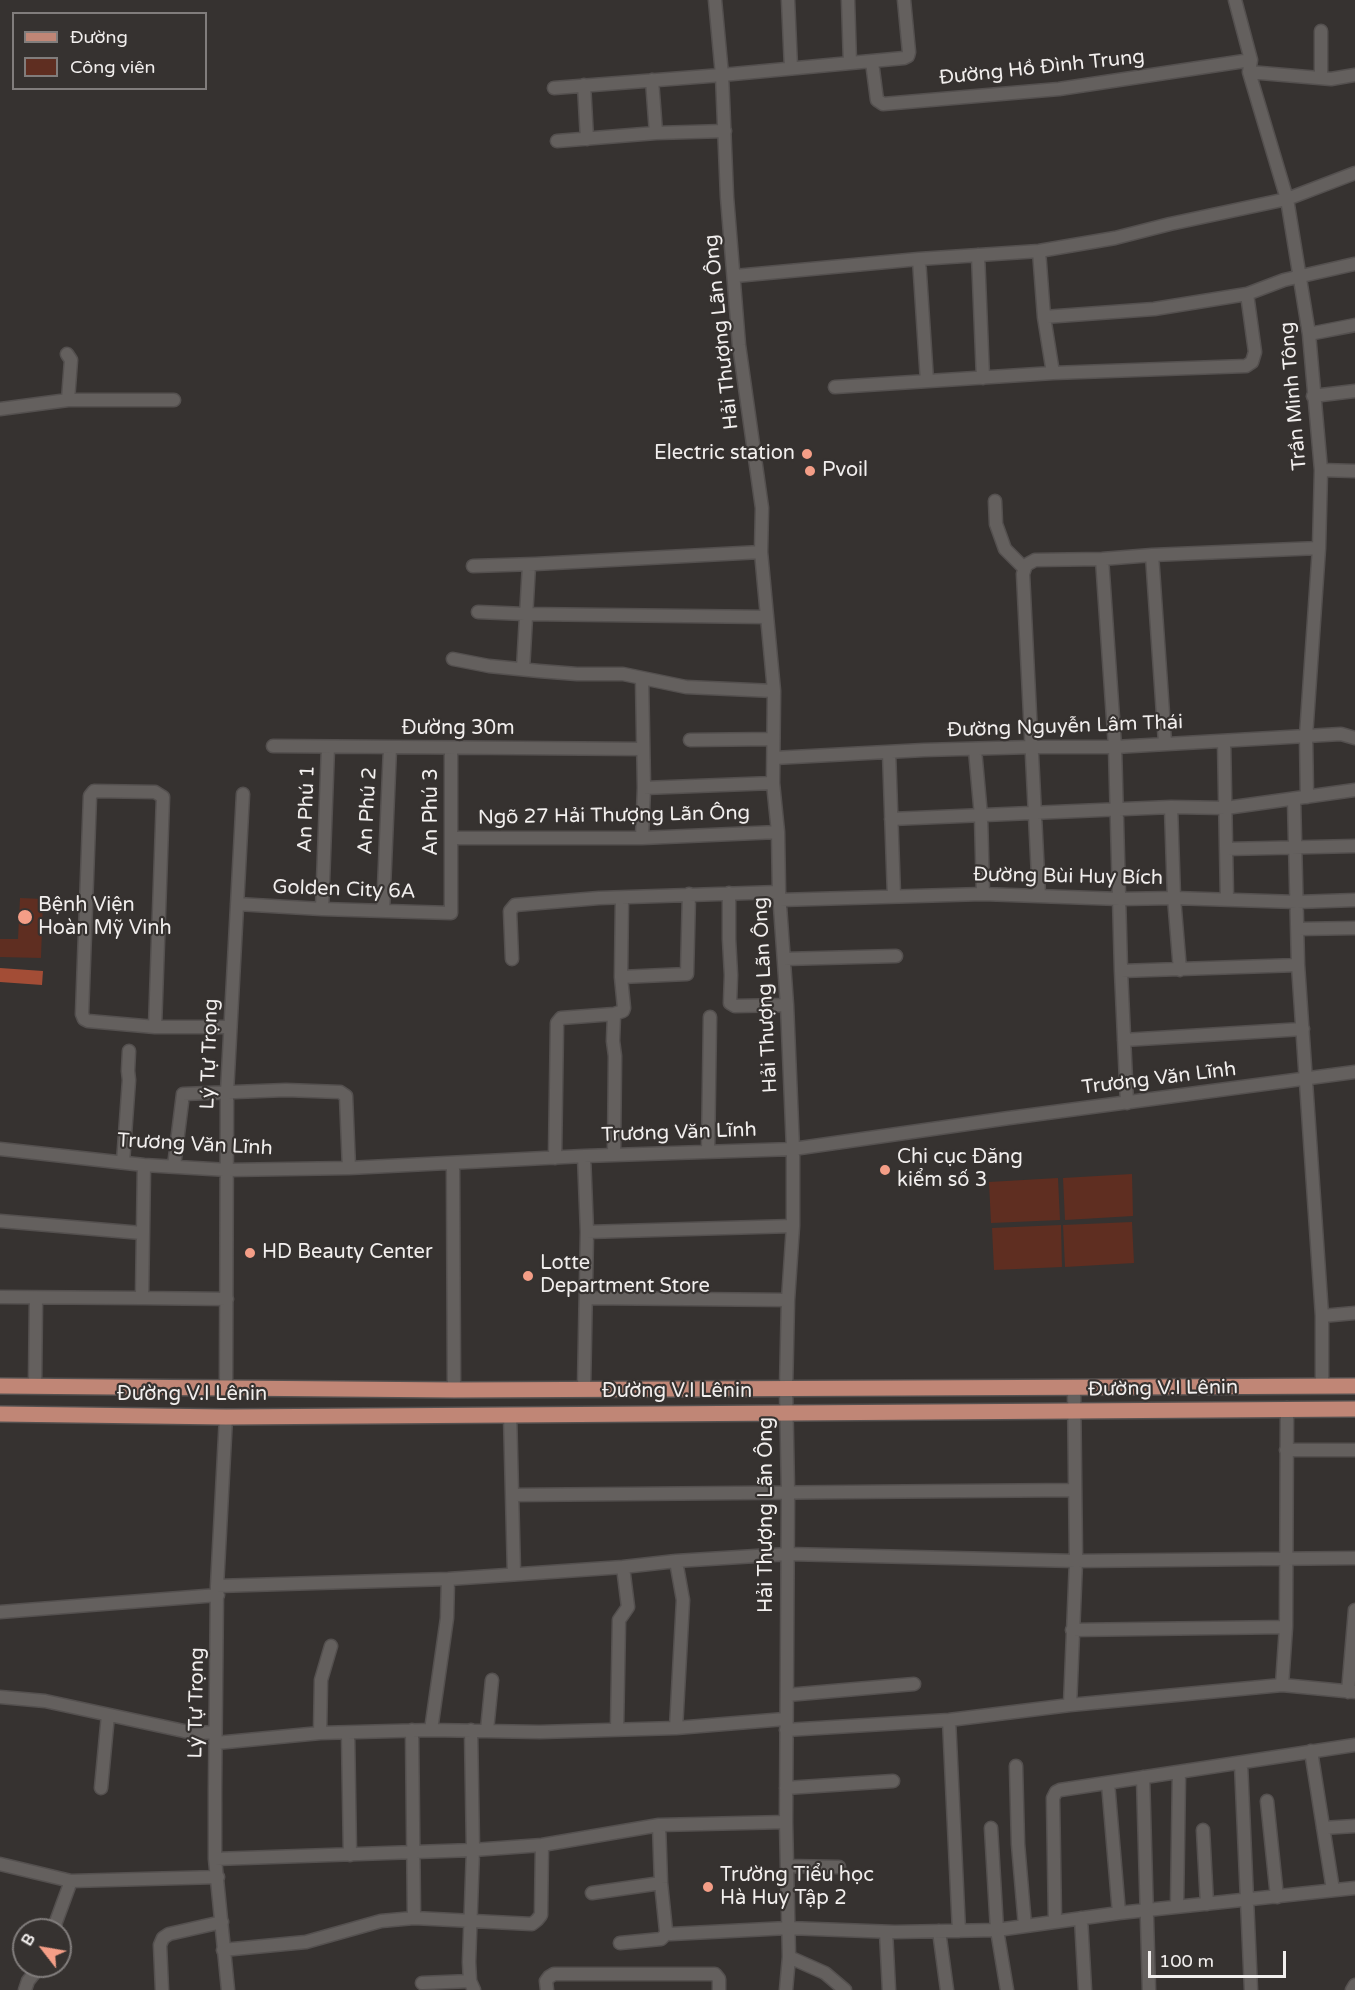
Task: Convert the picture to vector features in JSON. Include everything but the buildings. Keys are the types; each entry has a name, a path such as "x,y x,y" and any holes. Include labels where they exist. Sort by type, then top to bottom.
{"main road":[{"name":"Đường V.I Lênin","path":"0,1386 454,1390 1355,1386"},
{"path":"1214,1409 1215,1387"},
{"path":"226,1389 226,1417"},
{"name":"Đường V.I Lênin","path":"0,1414 226,1417 1355,1408"}],"street":[{"name":"Hải Thượng Lãn Ông","path":"715,0 739,345 762,508 762,552 774,691 773,783 778,832 793,1149 793,1226 788,1300 786,1389 788,1492 786,1822 789,1957 786,1990"},
{"path":"788,0 791,68"},
{"path":"848,0 850,63"},
{"path":"554,88 904,58 908,56 904,0"},
{"name":"Trần Minh Tông","path":"1235,0 1250,66 1287,199 1309,334 1321,470 1319,548 1296,849 1298,965 1322,1316 1322,1386"},
{"path":"1321,31 1322,77"},
{"name":"Đường Hồ Đình Trung","path":"873,62 877,100 883,104 1059,88 1250,66"},
{"path":"1250,66 1331,79 1355,75"},
{"path":"652,80 656,133"},
{"path":"584,85 587,139"},
{"path":"557,141 656,133 725,131"},
{"path":"735,276 918,259 1039,251 1114,238 1287,199 1355,173"},
{"path":"1039,251 1044,317 1053,373"},
{"path":"978,255 983,378"},
{"path":"918,259 927,381"},
{"path":"1044,317 1154,309 1247,294 1273,283 1354,264"},
{"path":"835,387 1053,373 1249,366 1255,352 1247,294"},
{"path":"1309,334 1355,325"},
{"path":"67,354 71,360 68,400"},
{"path":"1313,396 1355,391"},
{"path":"0,409 68,400 174,400"},
{"path":"1321,470 1355,471"},
{"path":"995,501 996,524 1005,549 1024,568"},
{"path":"1039,896 1024,568 1028,563 1035,560 1102,559 1319,548"},
{"path":"473,566 762,552"},
{"path":"1152,555 1165,744"},
{"path":"1102,559 1115,747 1127,1102"},
{"path":"523,669 529,565"},
{"path":"478,612 767,616"},
{"path":"453,658 489,666 576,674 623,674 686,687 774,691"},
{"path":"642,678 644,788 642,838"},
{"name":"Đường Nguyễn Lâm Thái","path":"774,758 1032,747 1115,747 1341,734 1355,738"},
{"path":"690,740 772,739"},
{"path":"1224,741 1227,899"},
{"name":"Đường 30m","path":"273,747 643,749"},
{"name":"An Phú 1","path":"322,909 328,747"},
{"name":"An Phú 2","path":"382,911 390,748"},
{"name":"An Phú 3","path":"450,913 451,748"},
{"path":"975,750 981,816 984,894"},
{"path":"889,752 894,896"},
{"path":"644,788 773,783"},
{"path":"891,819 1171,807 1226,808 1355,790"},
{"path":"155,1027 163,797 155,792 94,791 90,796 82,1017 88,1021 155,1027 229,1027"},
{"name":"Lý Tự Trọng","path":"226,1389 227,1092 243,794"},
{"path":"1171,807 1174,898 1180,970"},
{"name":"Ngõ 27 Hải Thượng Lãn Ông","path":"451,838 642,838 778,832"},
{"path":"1227,849 1355,846"},
{"path":"729,893 730,1003 735,1006 787,1005"},
{"name":"Đường Bùi Huy Bích","path":"512,959 510,910 513,905 729,893 780,896 984,894 1297,902 1355,900"},
{"path":"621,977 687,974 689,894"},
{"path":"555,1158 557,1021 561,1018 621,1013 624,1008 621,977 622,898"},
{"name":"Golden City 6A","path":"237,904 450,913"},
{"path":"1298,929 1355,928"},
{"path":"784,959 896,956"},
{"path":"1121,971 1298,965"},
{"path":"614,1014 614,1155"},
{"path":"708,1152 710,1017"},
{"path":"1124,1040 1304,1029"},
{"path":"123,1162 129,1051"},
{"name":"Trương Văn Lĩnh","path":"0,1149 144,1165 228,1170 348,1168 584,1156 793,1149 1355,1072"},
{"path":"174,1166 183,1094 308,1090 344,1094 347,1098 348,1168"},
{"path":"584,1156 587,1232 584,1388"},
{"path":"453,1164 454,1390"},
{"path":"142,1298 144,1165"},
{"path":"0,1221 142,1233"},
{"path":"587,1232 793,1226"},
{"path":"0,1297 227,1299"},
{"path":"35,1386 36,1298"},
{"path":"587,1298 788,1300"},
{"path":"1322,1316 1355,1313"},
{"path":"1070,1705 1076,1561 1074,1388"},
{"path":"1282,1684 1286,1627 1287,1408"},
{"path":"510,1414 514,1574"},
{"name":"Lý Tự Trọng","path":"226,1417 218,1590 215,1859 228,1990"},
{"path":"1287,1450 1355,1450"},
{"path":"512,1495 1074,1490"},
{"path":"0,1612 218,1590 448,1579 788,1554 1076,1561 1355,1558"},
{"path":"676,1562 683,1600 676,1728"},
{"path":"617,1729 619,1620 628,1607 623,1567"},
{"path":"431,1730 447,1618 448,1579"},
{"path":"0,1697 45,1701 216,1737 412,1730 540,1732 949,1720 1070,1705 1282,1684 1352,1692 1355,1610"},
{"path":"1072,1630 1286,1627"},
{"path":"320,1733 321,1680 331,1646"},
{"path":"487,1730 492,1680"},
{"path":"787,1695 914,1684"},
{"path":"101,1788 108,1715"},
{"path":"949,1720 959,1931"},
{"path":"412,1730 414,1918"},
{"path":"422,1983 472,1985 471,1730"},
{"path":"348,1733 350,1855"},
{"path":"1055,1921 1053,1798 1060,1790 1355,1745"},
{"path":"1311,1751 1333,1890"},
{"path":"1241,1764 1251,1990"},
{"path":"1016,1766 1018,1844 1025,1926"},
{"path":"1178,1907 1179,1773"},
{"path":"1143,1778 1149,1990"},
{"path":"786,1788 893,1781"},
{"path":"1107,1783 1119,1913"},
{"path":"1268,1801 1276,1897"},
{"path":"215,1859 473,1850 542,1845 659,1825 786,1822"},
{"path":"659,1825 661,1883 667,1934"},
{"path":"1323,1828 1355,1826"},
{"path":"991,1828 997,1930 1007,1990"},
{"path":"1203,1830 1207,1904"},
{"path":"223,1950 306,1942 373,1922 414,1918 529,1924 537,1920 541,1912 542,1845"},
{"path":"787,1866 839,1867"},
{"path":"1,1868 71,1881 218,1876"},
{"path":"57,1918 71,1881"},
{"path":"592,1893 661,1883"},
{"path":"620,1943 661,1939 667,1934 788,1928 886,1932 997,1930 1119,1913 1355,1888"},
{"path":"1081,1918 1085,1990"},
{"path":"162,1990 160,1945 163,1938 169,1934 222,1922"},
{"path":"939,1931 947,1990"},
{"path":"886,1932 889,1990"},
{"path":"789,1957 825,1973 845,1990"},
{"path":"547,1990 546,1981 551,1975 715,1974 719,1978 718,1990"},
{"path":"1352,1990 1355,1985"}],"green space":[{"path":"20,898 43,899 41,958 0,957 0,939 18,939"},
{"path":"1132,1174 1133,1216 1065,1220 1063,1178"},
{"path":"1058,1178 1060,1220 991,1223 989,1182"},
{"path":"1132,1222 1134,1263 1065,1267 1063,1225"},
{"path":"1061,1225 1062,1267 994,1270 992,1228"}],"shaded area":[{"path":"0,968 43,971 42,985 0,982"}],"place":[{"name":"Electric station","path":"807,454"},
{"name":"Pvoil","path":"810,471"},
{"name":"Bệnh Viện Hoàn Mỹ Vinh","path":"25,917"},
{"name":"Chi cục Đăng kiểm số 3","path":"885,1170"},
{"name":"HD Beauty Center","path":"250,1253"},
{"name":"Lotte Department Store","path":"528,1276"},
{"name":"Trường Tiểu học Hà Huy Tập 2","path":"708,1887"}]}
